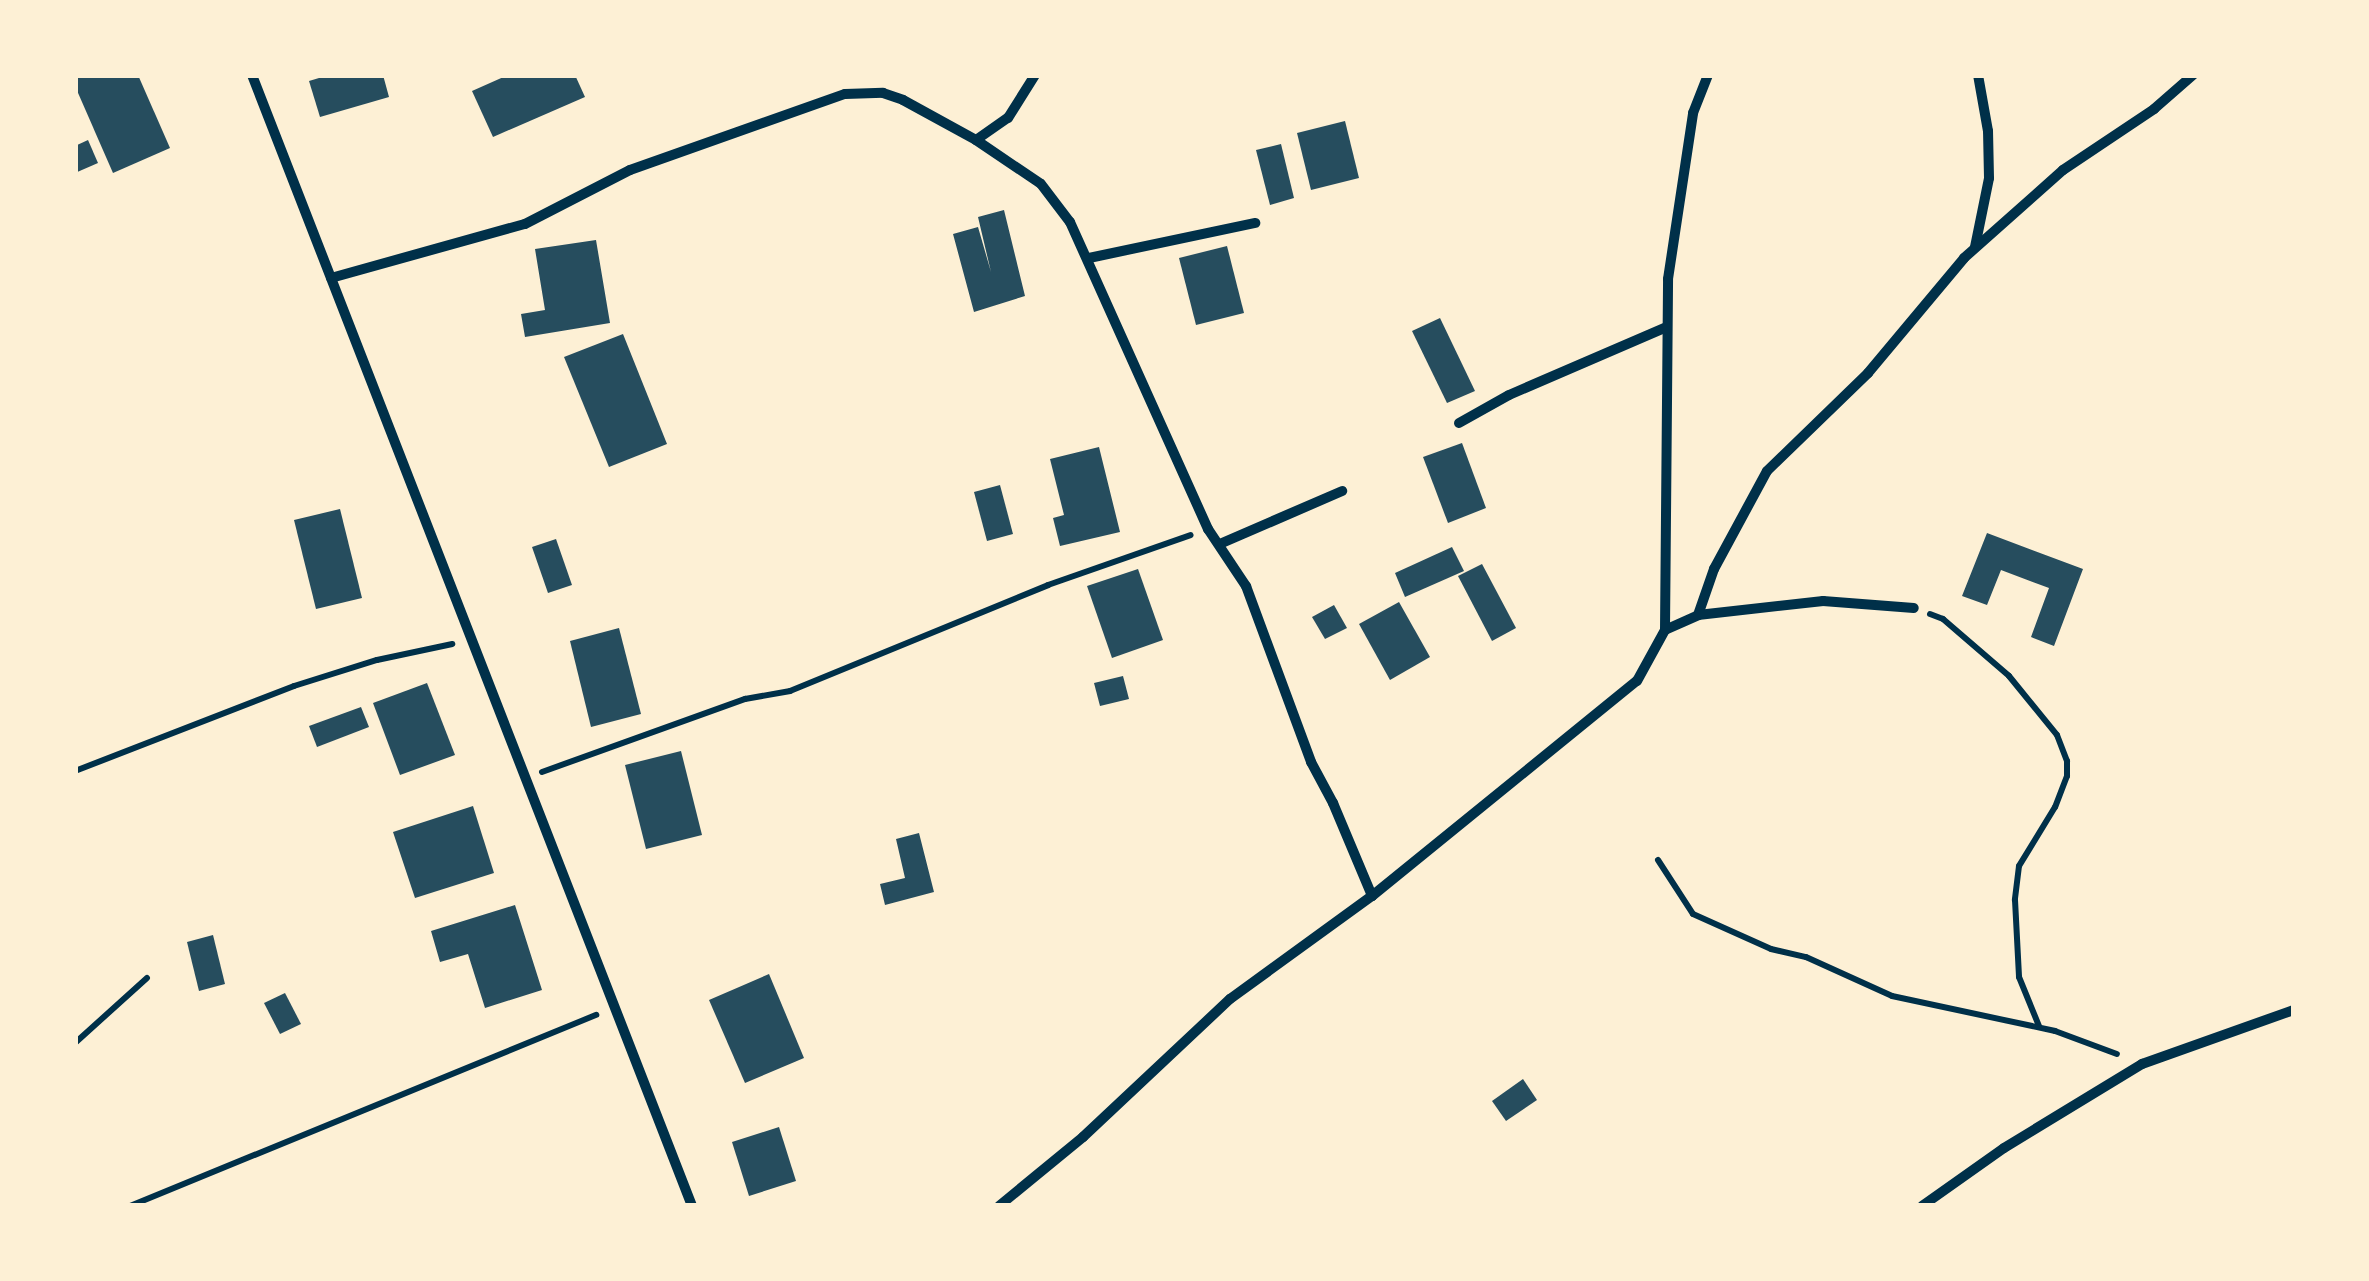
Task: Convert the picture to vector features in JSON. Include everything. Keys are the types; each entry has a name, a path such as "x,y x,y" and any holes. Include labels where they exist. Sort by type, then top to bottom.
{"street":[{"path":"252,75 692,1206"},
{"path":"976,140 1008,118 1034,75"},
{"path":"999,1206 1083,1138 1169,1052 1230,999 1372,896 1637,681 1665,630 1668,279 1693,114 1708,75"},
{"path":"1974,248 1989,178 1988,131 1978,75"},
{"path":"1698,615 1714,568 1767,471 1868,374 1974,248 2063,170 2154,109 2193,75"},
{"path":"330,278 525,224 630,170 846,94 883,93 903,100 976,140 1041,184 1065,212 1208,529 1222,543 1246,586 1311,762 1339,815 1372,896"},
{"path":"1089,258 1255,223"},
{"path":"1458,423 1509,395 1666,327"},
{"path":"1222,543 1342,491"},
{"path":"1665,630 1698,615 1823,601 1914,608"},
{"path":"1922,1206 2004,1148 2142,1064 2294,1010"}],"path":[{"path":"526,778 744,700 790,691 1048,585 1208,529"},
{"path":"1914,608 1943,619 2010,676 2056,735 2067,761 2067,776 2055,808 2019,866 2015,900 2018,977 2039,1027"},
{"path":"75,771 294,686 377,660 473,640"},
{"path":"1658,860 1693,914 1771,949 1806,957 1892,996 2039,1027 2142,1064"},
{"path":"75,1042 147,978"},
{"path":"130,1206 615,1007"}],"building":[{"path":"75,75 138,75 170,148 113,173 75,86"},
{"path":"329,75 383,75 389,97 320,117 309,81"},
{"path":"508,75 575,75 585,97 493,137 472,91"},
{"path":"1345,121 1359,178 1311,190 1297,133"},
{"path":"88,140 98,163 75,173 75,146"},
{"path":"1281,144 1294,198 1270,205 1256,150"},
{"path":"1004,210 1025,296 974,312 953,234 978,227 991,272 978,217"},
{"path":"596,240 610,323 525,337 521,314 545,310 535,249"},
{"path":"1227,246 1244,313 1196,325 1179,258"},
{"path":"1440,318 1475,391 1447,403 1412,331"},
{"path":"623,334 667,444 609,467 564,357"},
{"path":"1462,443 1486,508 1448,523 1423,457"},
{"path":"1099,447 1120,532 1060,546 1053,518 1064,515 1050,459"},
{"path":"1000,485 1013,534 987,541 974,492"},
{"path":"340,509 362,598 316,609 294,520"},
{"path":"1987,533 2083,569 2054,646 2031,637 2049,588 2001,570 1987,605 1962,596"},
{"path":"556,539 572,585 548,593 532,547"},
{"path":"1452,547 1464,571 1405,597 1395,573"},
{"path":"1482,564 1516,628 1492,641 1458,576"},
{"path":"1138,569 1163,640 1112,658 1087,586"},
{"path":"1399,602 1430,657 1390,680 1359,624"},
{"path":"1334,605 1347,628 1325,639 1312,617"},
{"path":"619,628 641,714 591,727 570,641"},
{"path":"1123,676 1129,699 1100,706 1094,683"},
{"path":"427,683 455,755 400,775 373,703"},
{"path":"361,707 369,727 317,747 309,726"},
{"path":"681,751 702,835 646,849 625,765"},
{"path":"473,806 494,873 415,898 393,832"},
{"path":"919,833 934,892 885,905 880,884 905,878 896,839"},
{"path":"515,905 542,990 485,1008 468,954 440,962 431,931"},
{"path":"213,935 225,984 199,991 187,942"},
{"path":"769,974 804,1058 745,1083 709,1000"},
{"path":"285,993 301,1024 280,1034 264,1003"},
{"path":"1523,1079 1537,1100 1506,1121 1492,1101"},
{"path":"779,1127 796,1181 749,1196 732,1142"}]}
